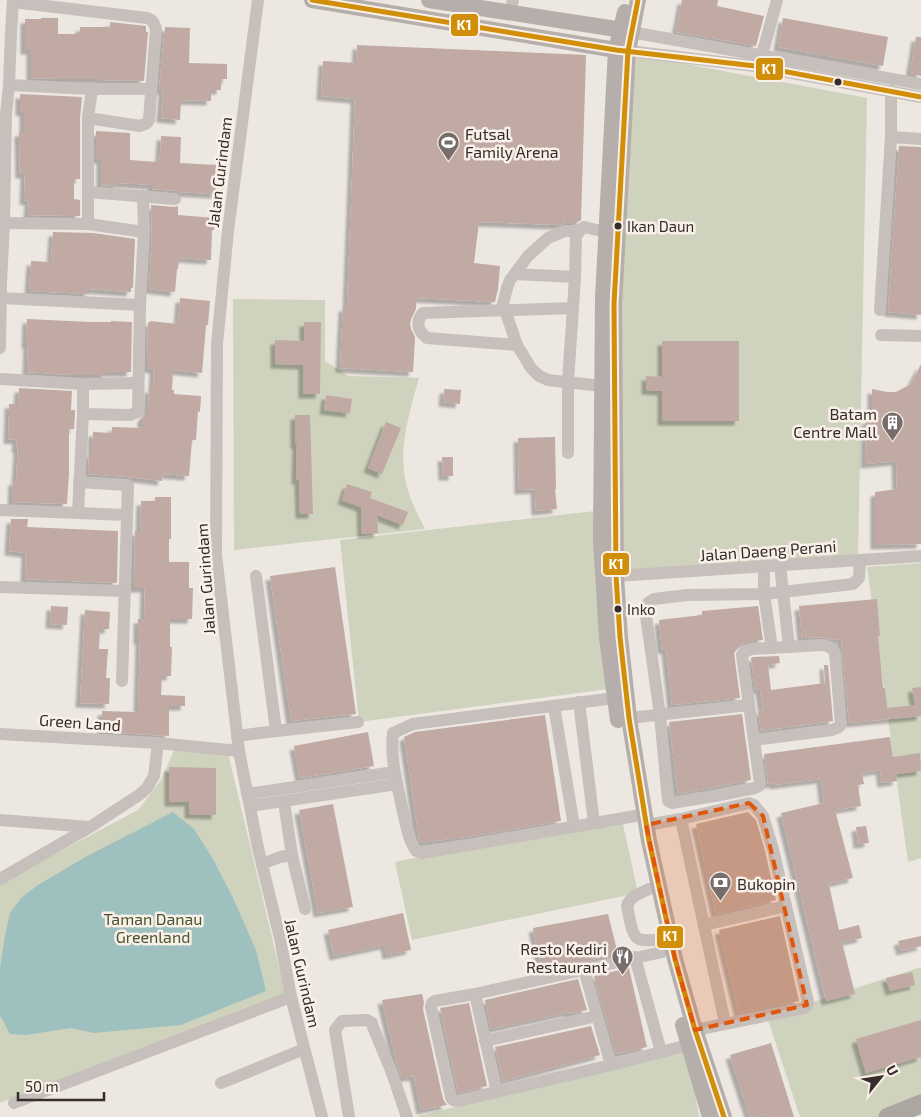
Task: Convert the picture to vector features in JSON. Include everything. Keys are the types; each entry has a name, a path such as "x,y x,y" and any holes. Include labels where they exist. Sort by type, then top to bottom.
{"highway":[{"path":"888,1117 921,1104"}],"main road":[{"path":"312,0 622,50"},
{"path":"429,0 512,6 626,30"},
{"path":"628,0 606,232 603,298 601,540 608,638 615,698 640,821 648,841 675,959 695,1030 724,1117"},
{"path":"626,30 638,0"},
{"path":"622,50 614,304 616,576 620,637 649,888 661,946 710,1117"}],"street":[{"name":"Jalan Gurindam","path":"258,0 228,231 217,344 216,555 239,751 291,997 322,1117"},
{"path":"762,55 777,0"},
{"path":"0,348 0,283 4,223 3,114 9,85 13,1 152,20 156,29 149,120 140,126 88,118"},
{"path":"626,30 921,84"},
{"path":"622,50 756,66 921,97"},
{"path":"9,85 92,89 150,89"},
{"path":"88,224 88,118 92,89"},
{"path":"880,310 891,137 891,91"},
{"path":"891,137 921,139"},
{"path":"88,192 175,199"},
{"path":"83,414 130,415 138,412 140,305 144,232 143,196"},
{"path":"4,223 88,224 144,232"},
{"path":"602,386 548,380 539,376 531,368 517,345 503,304 507,288 514,274 528,256 548,238 565,231 584,228 606,232"},
{"path":"568,453 568,381 576,236 580,230"},
{"path":"514,274 575,277"},
{"path":"1,298 140,305"},
{"path":"517,345 427,338 419,330 419,317 423,313 573,308"},
{"path":"882,335 921,336"},
{"path":"0,379 83,384 138,383"},
{"path":"78,513 83,384"},
{"path":"79,482 128,485 122,681"},
{"path":"0,510 127,515"},
{"name":"Jalan Daeng Perani","path":"616,576 921,556"},
{"path":"754,740 839,728 841,724 835,653 832,649 827,645 772,648 745,652 742,655 760,783 757,787 720,795 671,802 668,801 660,715 645,609 648,603 654,599 688,595 764,594 853,584 859,578 860,560"},
{"path":"780,565 789,647"},
{"path":"764,566 764,594 772,648"},
{"path":"256,576 276,731"},
{"path":"0,587 125,591"},
{"path":"615,698 413,724 393,732 394,772 405,822 413,847 416,852 422,853 594,823 681,819 748,803 754,805 763,816 773,849 808,1002 804,1008 695,1030"},
{"path":"579,702 594,823"},
{"path":"629,718 749,705"},
{"path":"554,706 574,826"},
{"path":"237,736 358,722"},
{"name":"Green Land","path":"0,734 239,751"},
{"path":"0,879 90,826 147,788 154,776 158,744"},
{"path":"249,800 394,772"},
{"path":"249,800 284,802 397,784"},
{"path":"284,802 292,855 305,909"},
{"path":"681,819 725,1023"},
{"path":"0,820 90,826"},
{"path":"262,864 280,857 292,855"},
{"path":"649,888 628,902 627,906 632,931 636,938 661,946"},
{"path":"704,925 786,906"},
{"path":"661,946 635,958 432,1003 451,1097 452,1100 458,1101 688,1045"},
{"path":"635,958 661,1052"},
{"path":"584,968 611,1065"},
{"path":"475,994 497,1092"},
{"path":"14,1103 291,997"},
{"path":"485,1041 597,1016"},
{"path":"347,1116 335,1030 342,1021 367,1020 372,1023 407,1117"},
{"path":"221,1082 304,1049"}],"highlighted area":[{"path":"749,803 763,816 807,1005 695,1030 675,959 646,825"}],"green space":[{"path":"633,54 867,98 858,557 621,570 618,302"},
{"path":"233,299 325,300 325,361 348,376 419,378 406,428 403,453 408,491 425,529 234,550"},
{"path":"595,511 608,689 359,722 340,540"},
{"path":"921,563 921,858 908,862 867,567"},
{"name":"Taman Danau Greenland","path":"174,750 228,753 286,996 0,1102 0,883 138,810 161,780"},
{"path":"621,815 638,893 412,940 395,862"},
{"path":"921,967 921,1101 880,1117 800,1117 767,1017"},
{"path":"688,1049 699,1117 419,1117 419,1116"}],"water":[{"name":"Taman Danau Greenland","path":"173,812 194,829 213,859 256,950 266,991 181,1025 93,1033 71,1028 26,1035 10,1034 0,1015 0,968 10,913 21,898 38,885 89,855"}],"building":[{"path":"682,0 718,0 717,6 764,16 756,46 676,32"},
{"path":"58,18 58,34 80,34 80,27 110,27 110,22 146,26 146,32 148,32 144,81 31,78 31,50 25,50 25,19"},
{"path":"783,18 888,37 883,66 778,47"},
{"path":"165,27 190,28 189,63 227,64 227,79 221,79 221,90 211,90 211,101 181,100 180,120 161,118 163,90 159,90"},
{"path":"916,37 921,37 921,76 910,74"},
{"path":"357,45 586,55 581,220 576,223 558,225 479,222 474,263 500,266 495,302 416,298 416,309 410,323 415,337 413,372 340,368 343,307 347,307 355,99 321,96 323,61 356,63"},
{"path":"20,94 82,97 80,179 74,179 74,199 80,200 80,216 28,215 29,201 24,200 25,174 20,174 19,132 24,132 24,112 20,111"},
{"path":"96,131 130,133 130,160 157,162 160,155 161,136 181,137 180,163 217,165 216,194 152,189 152,185 118,183 118,186 101,185 101,159 96,159"},
{"path":"899,146 921,147 921,315 888,312"},
{"path":"151,205 178,206 178,215 215,218 214,230 212,230 211,260 179,258 175,292 149,289 152,232"},
{"path":"53,232 93,233 135,239 133,288 131,288 131,292 89,289 89,294 29,291 31,261 51,262"},
{"path":"180,298 210,301 202,373 173,370 172,390 174,390 174,394 201,396 196,440 192,440 189,476 163,474 162,481 88,474 89,454 92,454 93,432 112,433 112,427 142,428 142,418 148,413 149,388 153,389 154,369 147,368 148,322 178,324"},
{"path":"27,319 132,322 131,372 106,372 106,375 72,375 27,372"},
{"path":"304,322 321,322 320,394 303,394 303,365 275,364 275,340 304,341"},
{"path":"662,341 739,341 739,421 662,421 662,391 646,390 646,376 662,377"},
{"name":"Batam Centre Mall","path":"921,364 921,544 875,545 875,492 897,489 896,461 865,464 866,421 872,417 872,389 896,392 911,384"},
{"path":"19,388 72,391 71,410 75,410 75,414 74,429 69,429 67,504 12,502 13,481 16,481 18,448 16,448 17,440 8,439 9,404 18,404"},
{"path":"444,389 461,390 460,404 443,402"},
{"path":"326,395 352,399 350,413 324,410"},
{"path":"295,415 310,415 313,514 300,514 299,480 296,480 297,444 295,444"},
{"path":"386,422 401,428 382,474 368,468"},
{"path":"555,437 557,509 536,511 535,489 519,490 518,438"},
{"path":"442,457 453,457 453,476 443,476"},
{"path":"347,484 372,492 370,498 408,512 403,525 377,515 378,533 362,534 361,507 342,500"},
{"path":"155,497 171,497 169,562 189,562 189,588 193,588 192,619 170,619 170,647 172,647 171,676 162,676 161,695 185,696 185,706 169,706 169,736 102,732 102,711 138,712 140,640 138,640 138,619 144,619 145,588 134,588 135,531 140,531 141,501 155,501"},
{"path":"11,519 28,519 27,527 118,531 117,583 25,579 26,553 9,551"},
{"path":"335,567 356,714 291,721 270,576"},
{"path":"877,599 880,636 878,636 887,708 915,705 912,688 921,687 921,716 849,723 841,639 802,638 799,606"},
{"path":"51,606 68,607 67,625 50,624"},
{"path":"758,606 763,640 747,642 739,646 734,653 740,698 672,705 666,649 662,650 659,620 702,615 702,611"},
{"path":"85,610 110,612 109,629 100,629 99,649 108,649 106,678 110,678 109,704 80,703"},
{"path":"779,656 780,663 768,665 771,690 825,683 824,665 828,665 833,721 761,731 758,711 763,710 760,689 755,690 751,658"},
{"path":"742,714 751,780 678,794 669,722"},
{"path":"545,715 561,821 421,843 404,737 415,732"},
{"path":"368,732 374,766 300,778 294,746"},
{"path":"890,737 893,757 920,753 921,771 896,774 897,781 882,783 880,770 862,773 864,784 858,785 861,806 835,810 853,878 828,884 839,930 859,925 862,938 842,942 855,994 826,1001 781,813 824,803 821,779 774,785 774,783 768,784 764,754"},
{"path":"169,767 216,768 216,815 189,814 189,802 169,802"},
{"path":"333,804 353,907 318,913 299,810"},
{"path":"748,812 756,820 776,900 716,914 696,824"},
{"path":"866,826 869,843 858,844 856,827"},
{"path":"403,913 411,950 387,955 385,945 334,956 328,930"},
{"path":"608,914 618,954 542,971 533,928"},
{"path":"780,916 799,1001 739,1013 719,930"},
{"path":"921,936 921,946 901,951 898,941"},
{"path":"629,968 647,1047 616,1054 594,976"},
{"path":"912,972 915,985 890,991 886,978"},
{"path":"578,979 587,1010 569,1014 569,1012 491,1029 485,1000"},
{"path":"422,994 423,1009 443,1099 447,1105 421,1110 414,1076 402,1078 397,1064 382,1000"},
{"path":"469,1003 487,1086 458,1093 440,1008"},
{"path":"921,1020 921,1057 866,1073 856,1039"},
{"path":"591,1026 600,1055 503,1081 495,1047"},
{"path":"771,1043 794,1117 764,1117 763,1114 750,1117 730,1055"}],"transit line":[{"name":"K1","path":"312,0 616,50 755,66 921,97"},
{"name":"K1","path":"638,0 628,51 614,304 616,576 620,637 629,718 649,841 675,959 695,1030 724,1117"}],"place":[{"name":"Futsal Family Arena","path":"449,161"},
{"name":"Ikan Daun","path":"618,226"},
{"name":"Batam Centre Mall","path":"893,441"},
{"name":"Inko","path":"618,609"},
{"name":"Bukopin","path":"721,902"},
{"name":"Resto Kediri Restaurant","path":"623,976"}]}
